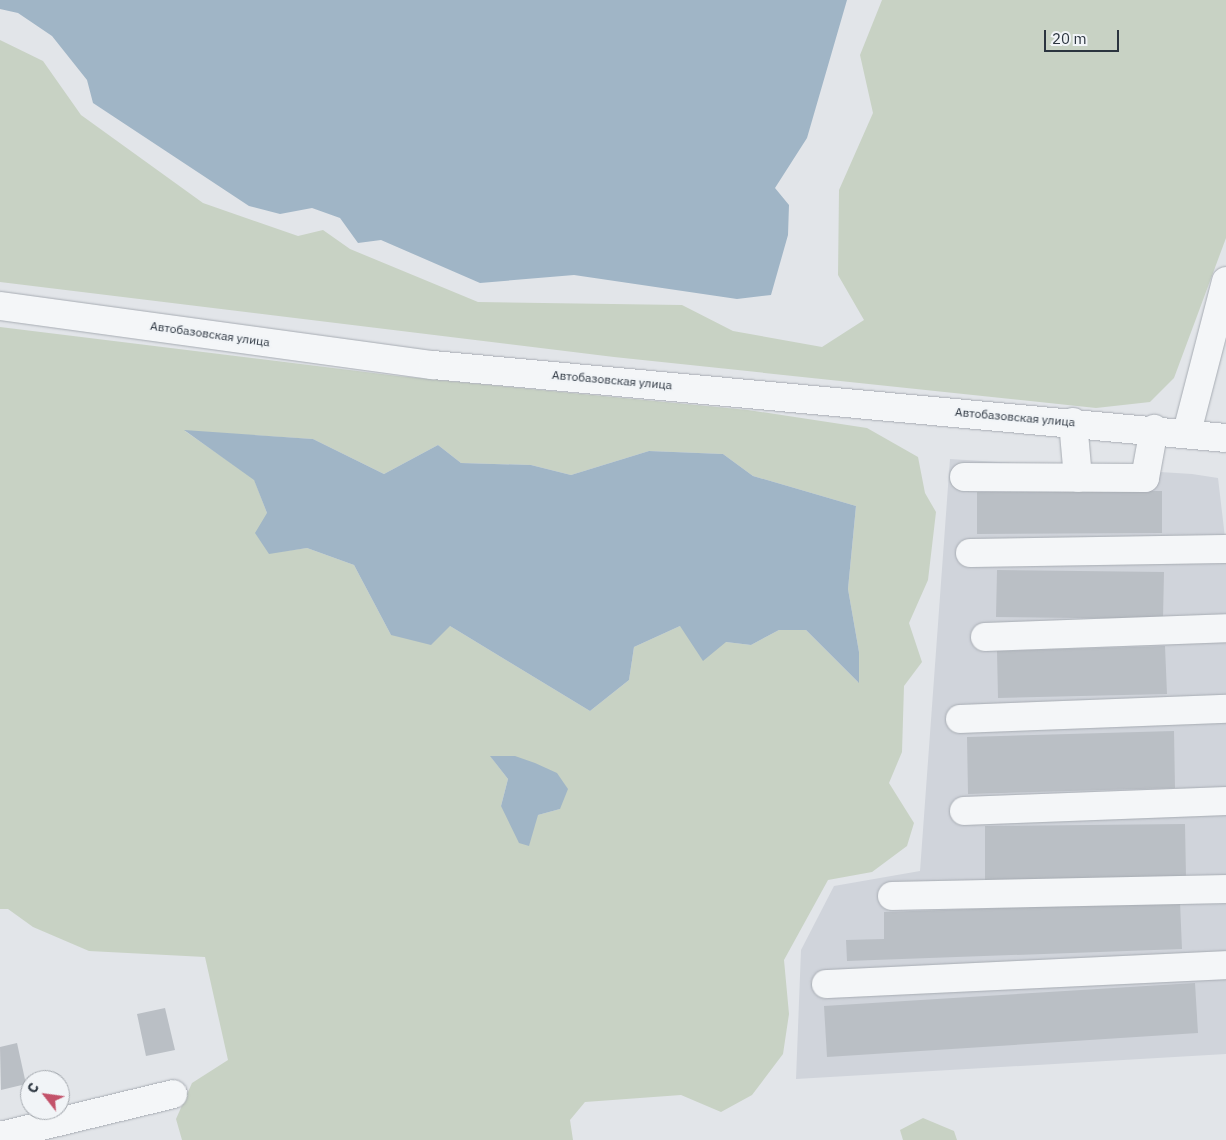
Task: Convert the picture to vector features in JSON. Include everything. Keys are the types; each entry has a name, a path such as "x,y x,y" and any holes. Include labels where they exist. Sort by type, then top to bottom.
{"street":[{"path":"1187,432 1226,281"},
{"name":"Автобазовская улица","path":"0,306 434,364 1187,432 1226,438"},
{"path":"1074,422 1078,478"},
{"path":"964,477 1145,478 1154,429"},
{"path":"970,553 1226,549"},
{"path":"985,637 1226,628"},
{"path":"960,719 1226,710"},
{"path":"964,811 1226,801"},
{"path":"892,896 1226,889"},
{"path":"826,984 1226,965"},
{"path":"0,1136 172,1094"}],"shaded area":[{"path":"950,459 1192,474 1218,478 1226,546 1226,1054 796,1079 801,950 834,886 920,871"}],"green space":[{"path":"882,0 1226,0 1226,238 1174,378 1150,402 1096,408 614,357 0,282 0,40 43,61 81,115 203,203 298,236 323,230 350,249 478,302 682,305 733,331 822,347 864,320 838,275 839,190 873,113 860,55"},
{"path":"0,327 398,376 748,410 867,428 918,457 925,493 936,512 928,580 909,623 922,662 904,686 902,752 889,783 914,823 907,846 872,872 828,880 784,960 789,1014 783,1054 752,1095 721,1112 681,1095 585,1102 570,1120 573,1140 182,1140 176,1119 192,1083 228,1060 205,957 89,951 33,927 8,909 0,909","holes":["185,431 313,439 384,474 438,445 461,463 531,465 571,475 649,451 723,454 753,476 856,506 848,589 859,652 858,682 806,630 779,630 751,645 726,642 680,626 634,647 629,680 590,711 450,626 391,635 354,565 307,548 269,553 267,513 254,479","491,757 560,809 538,815 501,806 508,779"]},
{"path":"923,1118 954,1131 957,1140 903,1140 900,1130"}],"water":[{"path":"0,0 847,0 807,138 775,188 789,205 788,235 771,295 737,299 574,275 480,283 381,240 358,243 340,218 312,208 280,214 249,206 93,103 87,80 52,36 18,13 0,9"},
{"path":"184,430 313,439 384,474 438,445 461,463 531,465 571,475 649,451 723,454 753,476 856,506 848,589 859,652 859,683 806,630 779,630 751,645 726,642 703,661 680,626 634,647 629,680 590,711 450,626 431,645 391,635 354,565 307,548 269,554 255,533 267,513 254,480"},
{"path":"490,756 515,756 535,763 557,773 568,789 560,809 538,815 529,846 519,843 501,806 508,779"}],"building":[{"path":"1162,491 1162,533 977,534 977,492"},
{"path":"997,570 1164,572 1163,619 996,617"},
{"path":"1165,646 1167,694 998,698 997,651"},
{"path":"1174,731 1175,788 968,794 967,737"},
{"path":"1185,824 1186,877 985,880 985,826"},
{"path":"1180,902 1182,949 847,961 846,940 884,939 884,912"},
{"path":"1195,983 1198,1033 827,1057 824,1006"},
{"path":"165,1008 175,1050 146,1056 137,1014"},
{"path":"17,1043 23,1070 20,1070 20,1085 1,1090 0,1047"}]}
